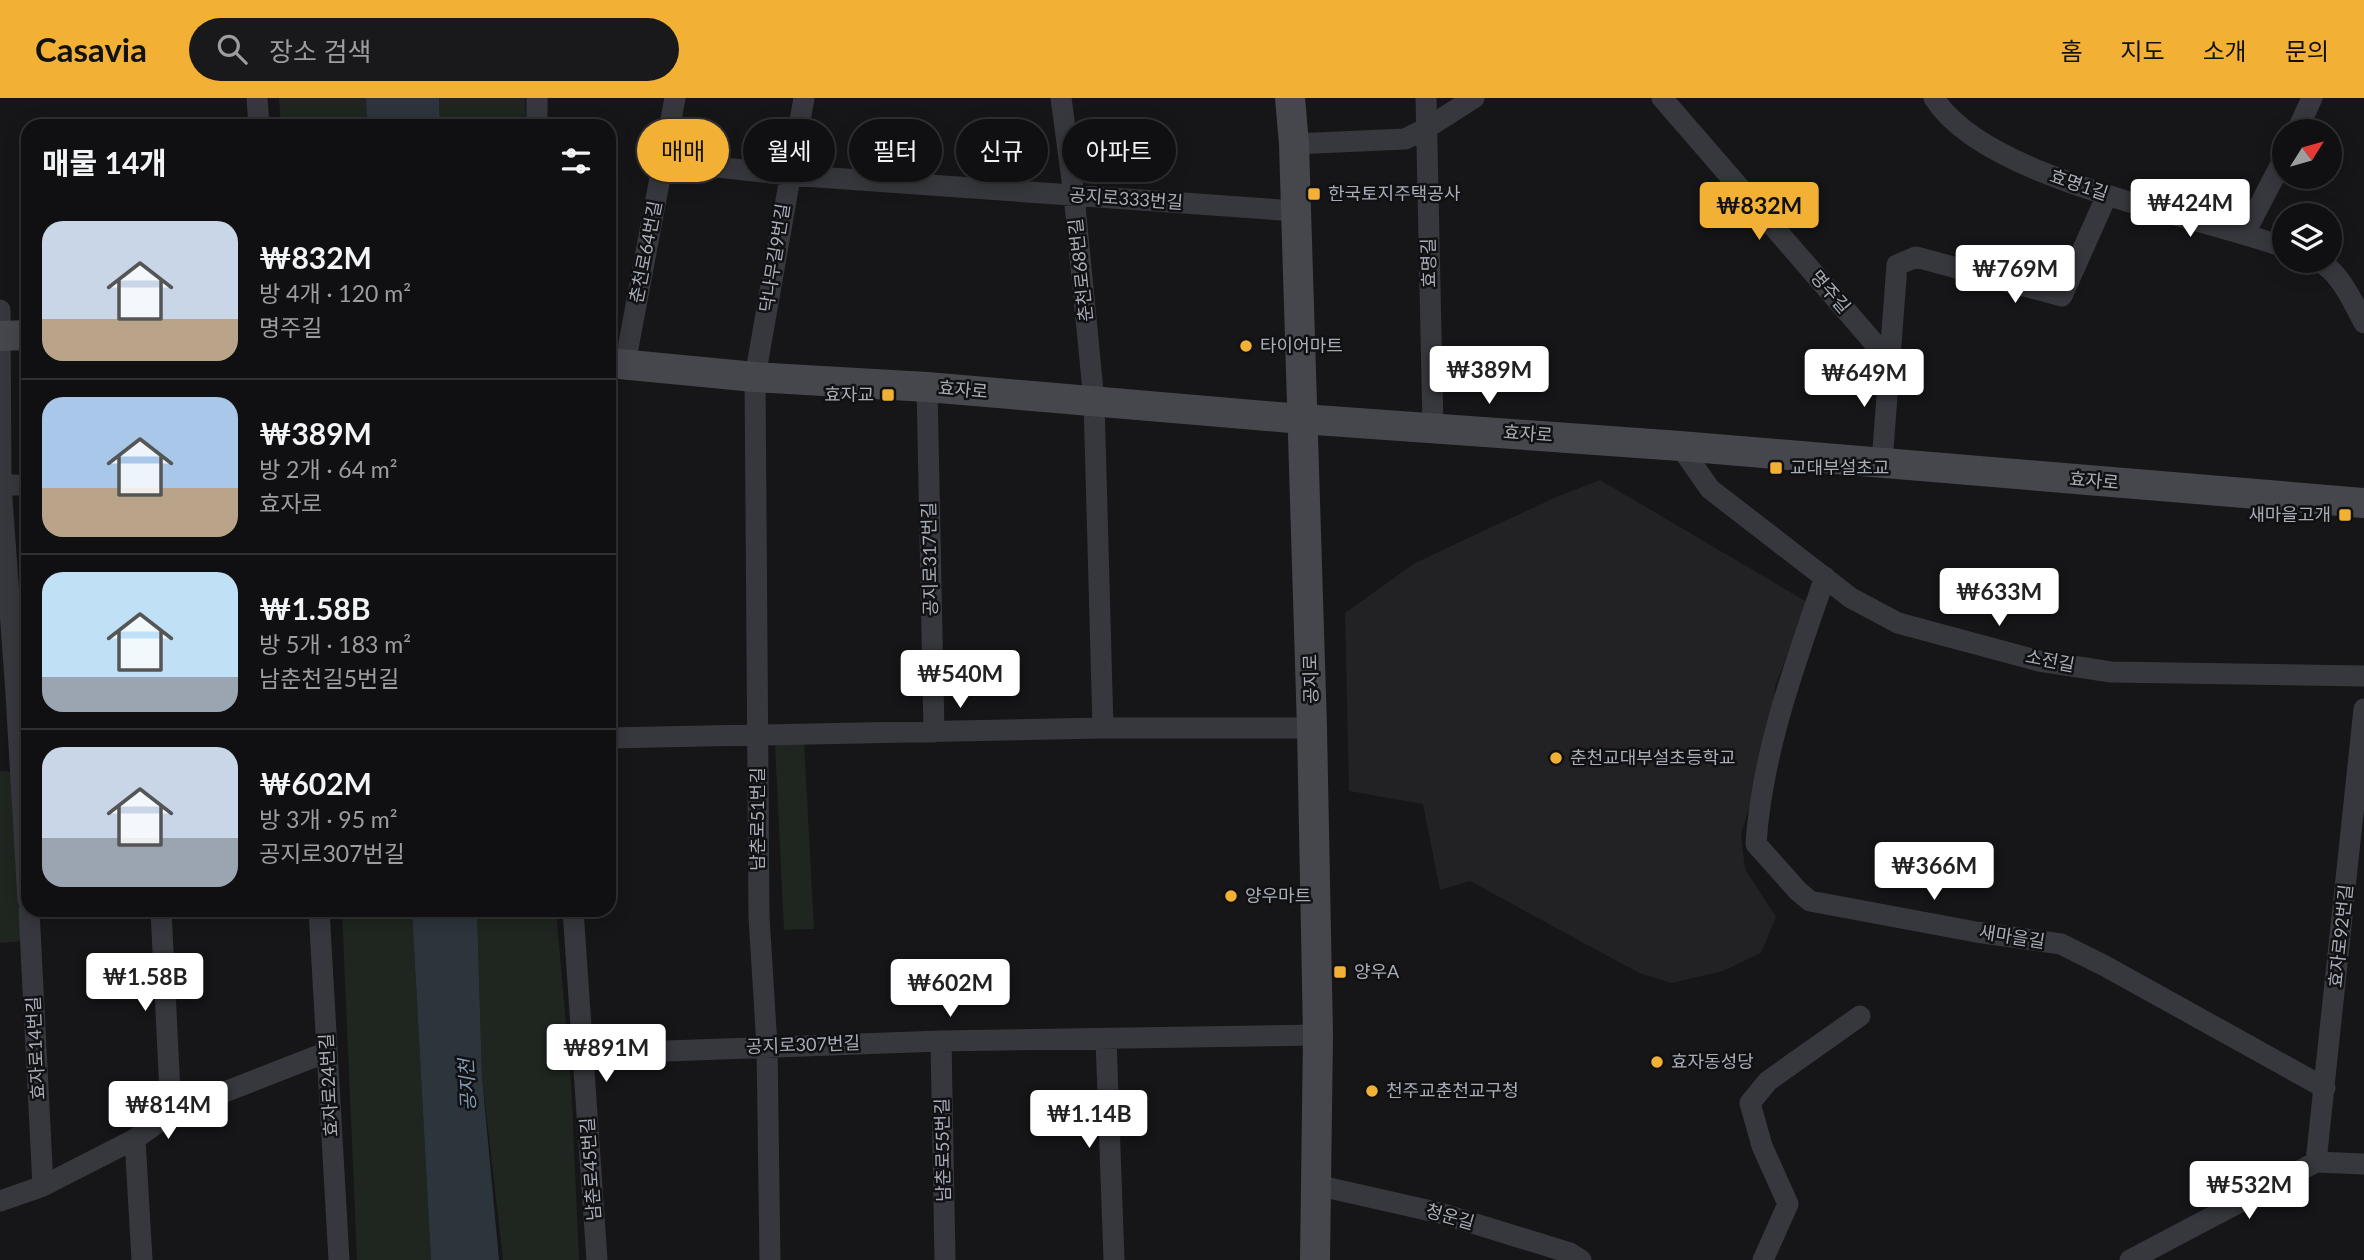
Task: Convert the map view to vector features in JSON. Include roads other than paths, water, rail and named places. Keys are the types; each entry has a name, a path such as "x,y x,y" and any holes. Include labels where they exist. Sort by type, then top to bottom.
{"street":[{"path":"257,98 258,119"},
{"path":"537,98 537,119"},
{"name":"춘천로64번길","path":"671,119 675,98"},
{"name":"닥나무길9번길","path":"800,119 804,98"},
{"name":"춘천로68번길","path":"1061,98 1074,195 1094,401"},
{"name":"공지로","path":"1290,98 1294,144 1312,729 1318,1034 1315,1260"},
{"name":"효명길","path":"1426,98 1433,427"},
{"path":"1294,144 1405,139 1474,98"},
{"name":"명주길","path":"1662,98 1888,359"},
{"name":"효명1길","path":"1934,98 1940,109 1984,146 2045,174 2107,195 2272,243"},
{"path":"2302,119 2312,98"},
{"name":"공지로333번길","path":"835,178 1296,211"},
{"path":"2245,233 2272,181"},
{"name":"춘천로64번길","path":"617,364 658,182"},
{"name":"닥나무길9번길","path":"755,377 788,182"},
{"path":"1882,463 1897,265 1916,257 2062,296 2107,195"},
{"path":"2333,273 2346,288 2364,323"},
{"path":"7,330 0,485 8,698 21,763"},
{"name":"효자로","path":"617,364 755,377 927,387 1302,419 1680,446 2364,503"},
{"name":"남춘로51번길","path":"755,377 759,917 767,1046 770,1260"},
{"name":"공지로317번길","path":"927,387 934,732"},
{"path":"1094,401 1103,728"},
{"name":"소전길","path":"1680,446 1710,489 1851,598 1898,623 2039,661 2112,672 2364,676"},
{"path":"0,485 21,485"},
{"name":"새마을길","path":"1825,577 1785,694 1759,808 1756,844 1798,891 1810,901 1976,932 2061,944 2325,1088"},
{"name":"효자로92번길","path":"2316,1161 2364,709"},
{"path":"616,738 1103,728 1312,729"},
{"name":"효자로14번길","path":"29,917 43,1186"},
{"path":"162,917 171,1113"},
{"name":"효자로24번길","path":"319,917 339,1260"},
{"name":"남춘로45번길","path":"573,917 597,1260"},
{"path":"1763,1260 1788,1204 1762,1146 1750,1104 1768,1081 1860,1016"},
{"name":"공지로307번길","path":"583,1054 941,1041 1318,1034"},
{"path":"1106,1039 1114,1260"},
{"name":"남춘로55번길","path":"941,1041 945,1260"},
{"path":"0,1202 43,1186 135,1139 171,1113 327,1052"},
{"path":"135,1139 142,1260"},
{"path":"2130,1260 2316,1161 2364,1164"},
{"name":"청운길","path":"1316,1185 1440,1213 1570,1253 1581,1260"}],"water":[{"path":"366,98 439,98 440,119 367,119"},
{"name":"공지천","path":"412,917 477,917 482,1077 499,1260 431,1260"}],"place":[{"name":"한국토지주택공사","path":"1314,194"},
{"name":"타이어마트","path":"1246,346"},
{"name":"효자교","path":"888,395"},
{"name":"교대부설초교","path":"1776,468"},
{"name":"새마을고개","path":"2345,515"},
{"name":"춘천교대부설초등학교","path":"1556,758"},
{"name":"양우마트","path":"1231,896"},
{"name":"양우A","path":"1340,972"},
{"name":"효자동성당","path":"1657,1062"},
{"name":"천주교춘천교구청","path":"1372,1091"}]}
